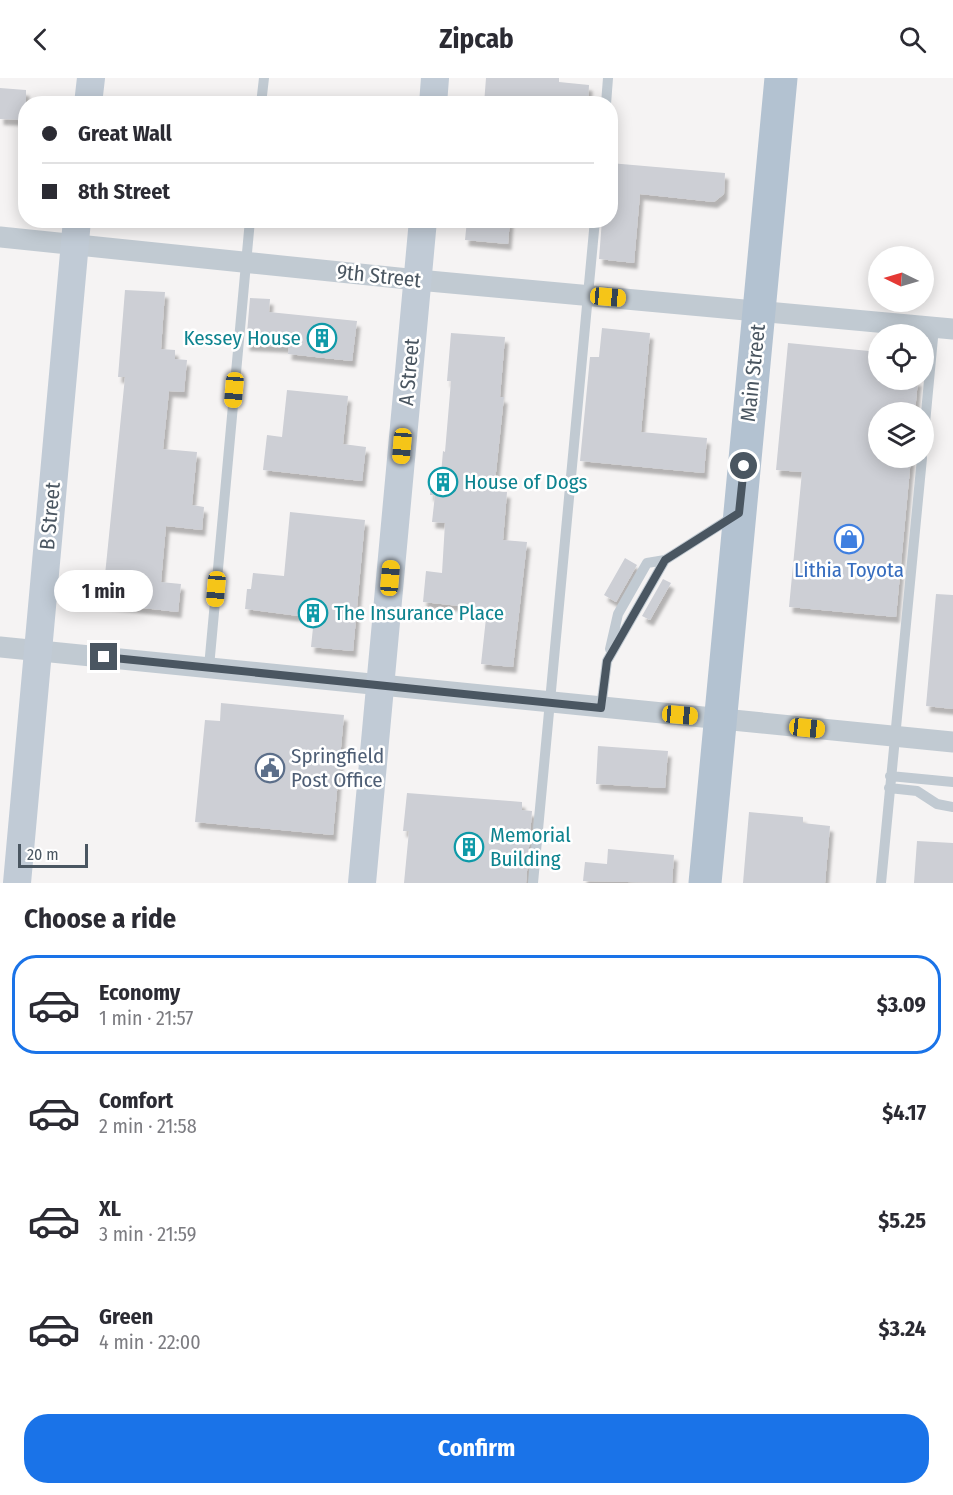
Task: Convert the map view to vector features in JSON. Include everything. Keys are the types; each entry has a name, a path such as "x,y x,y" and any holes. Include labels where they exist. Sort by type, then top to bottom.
{"main road":[{"name":"Main Street","path":"705,883 781,78"}],"street":[{"path":"89,96 91,78"},
{"path":"434,96 435,78"},
{"name":"A Street","path":"362,883 422,228"},
{"name":"9th Street","path":"0,237 76,233 246,262 944,328"},
{"name":"B Street","path":"17,883 76,233"},
{"path":"0,647 953,742"}],"lane":[{"path":"262,96 264,78"},
{"path":"607,96 608,78"},
{"path":"209,667 249,228"},
{"path":"533,883 594,228"},
{"path":"930,402 944,328"},
{"path":"881,883 921,468"},
{"path":"601,708 607,661 665,560 739,513"},
{"path":"890,782 953,782"},
{"path":"890,782 917,791 937,804 953,807"}],"building":[{"path":"486,78 559,78 559,82 589,85 588,96 485,96"},
{"path":"0,88 26,90 26,96 18,96 18,120 0,119"},
{"path":"618,164 725,173 724,194 714,202 640,194 634,263 599,259 601,228 618,228"},
{"path":"466,228 509,228 508,244 465,240"},
{"path":"125,290 165,292 161,349 175,350 175,359 187,360 184,392 169,391 163,449 197,452 192,505 204,507 202,530 166,526 161,582 181,584 178,612 99,603 102,575 105,575 125,377 118,377"},
{"name":"Kessey House","path":"250,298 270,299 269,312 357,321 352,361 288,354 289,347 246,345"},
{"path":"602,328 650,333 641,432 707,438 704,473 580,461 590,357 599,357"},
{"path":"451,333 505,337 500,397 504,397 494,491 507,492 503,540 527,542 513,667 481,664 487,609 423,602 426,571 442,573 445,523 432,522 435,495 430,495 432,474 441,474 443,451 445,452 451,381 447,381"},
{"name":"Lithia Toyota","path":"788,343 868,351 868,390 917,390 916,402 868,402 868,468 910,468 896,617 789,607 802,472 776,470"},
{"path":"287,390 348,396 343,444 366,447 362,481 263,470 267,435 282,437"},
{"path":"290,512 365,520 353,651 311,647 314,618 245,609 247,589 251,589 253,573 284,576"},
{"path":"625,558 637,565 616,602 604,595"},
{"path":"663,579 671,583 650,620 642,616"},
{"path":"936,594 953,595 953,709 926,706"},
{"name":"Springfield Post Office","path":"221,703 344,715 333,835 195,822 205,720 220,721"},
{"path":"598,746 668,751 665,788 596,784"},
{"name":"Memorial Building","path":"407,793 522,802 522,810 532,811 526,883 404,883 409,831 403,831"},
{"path":"749,812 803,817 803,823 830,826 825,883 743,883"},
{"path":"917,841 953,843 953,883 914,883"},
{"path":"608,849 674,855 672,883 583,881 585,862 607,864"}],"place":[{"name":"Kessey House","path":"322,338"},
{"name":"House of Dogs","path":"443,482"},
{"name":"Lithia Toyota","path":"849,539"},
{"name":"The Insurance Place","path":"313,613"},
{"name":"Springfield Post Office","path":"270,768"},
{"name":"Memorial Building","path":"469,847"}],"route":[{"path":"104,657 601,708 607,661 665,560 739,513 744,466"}]}
